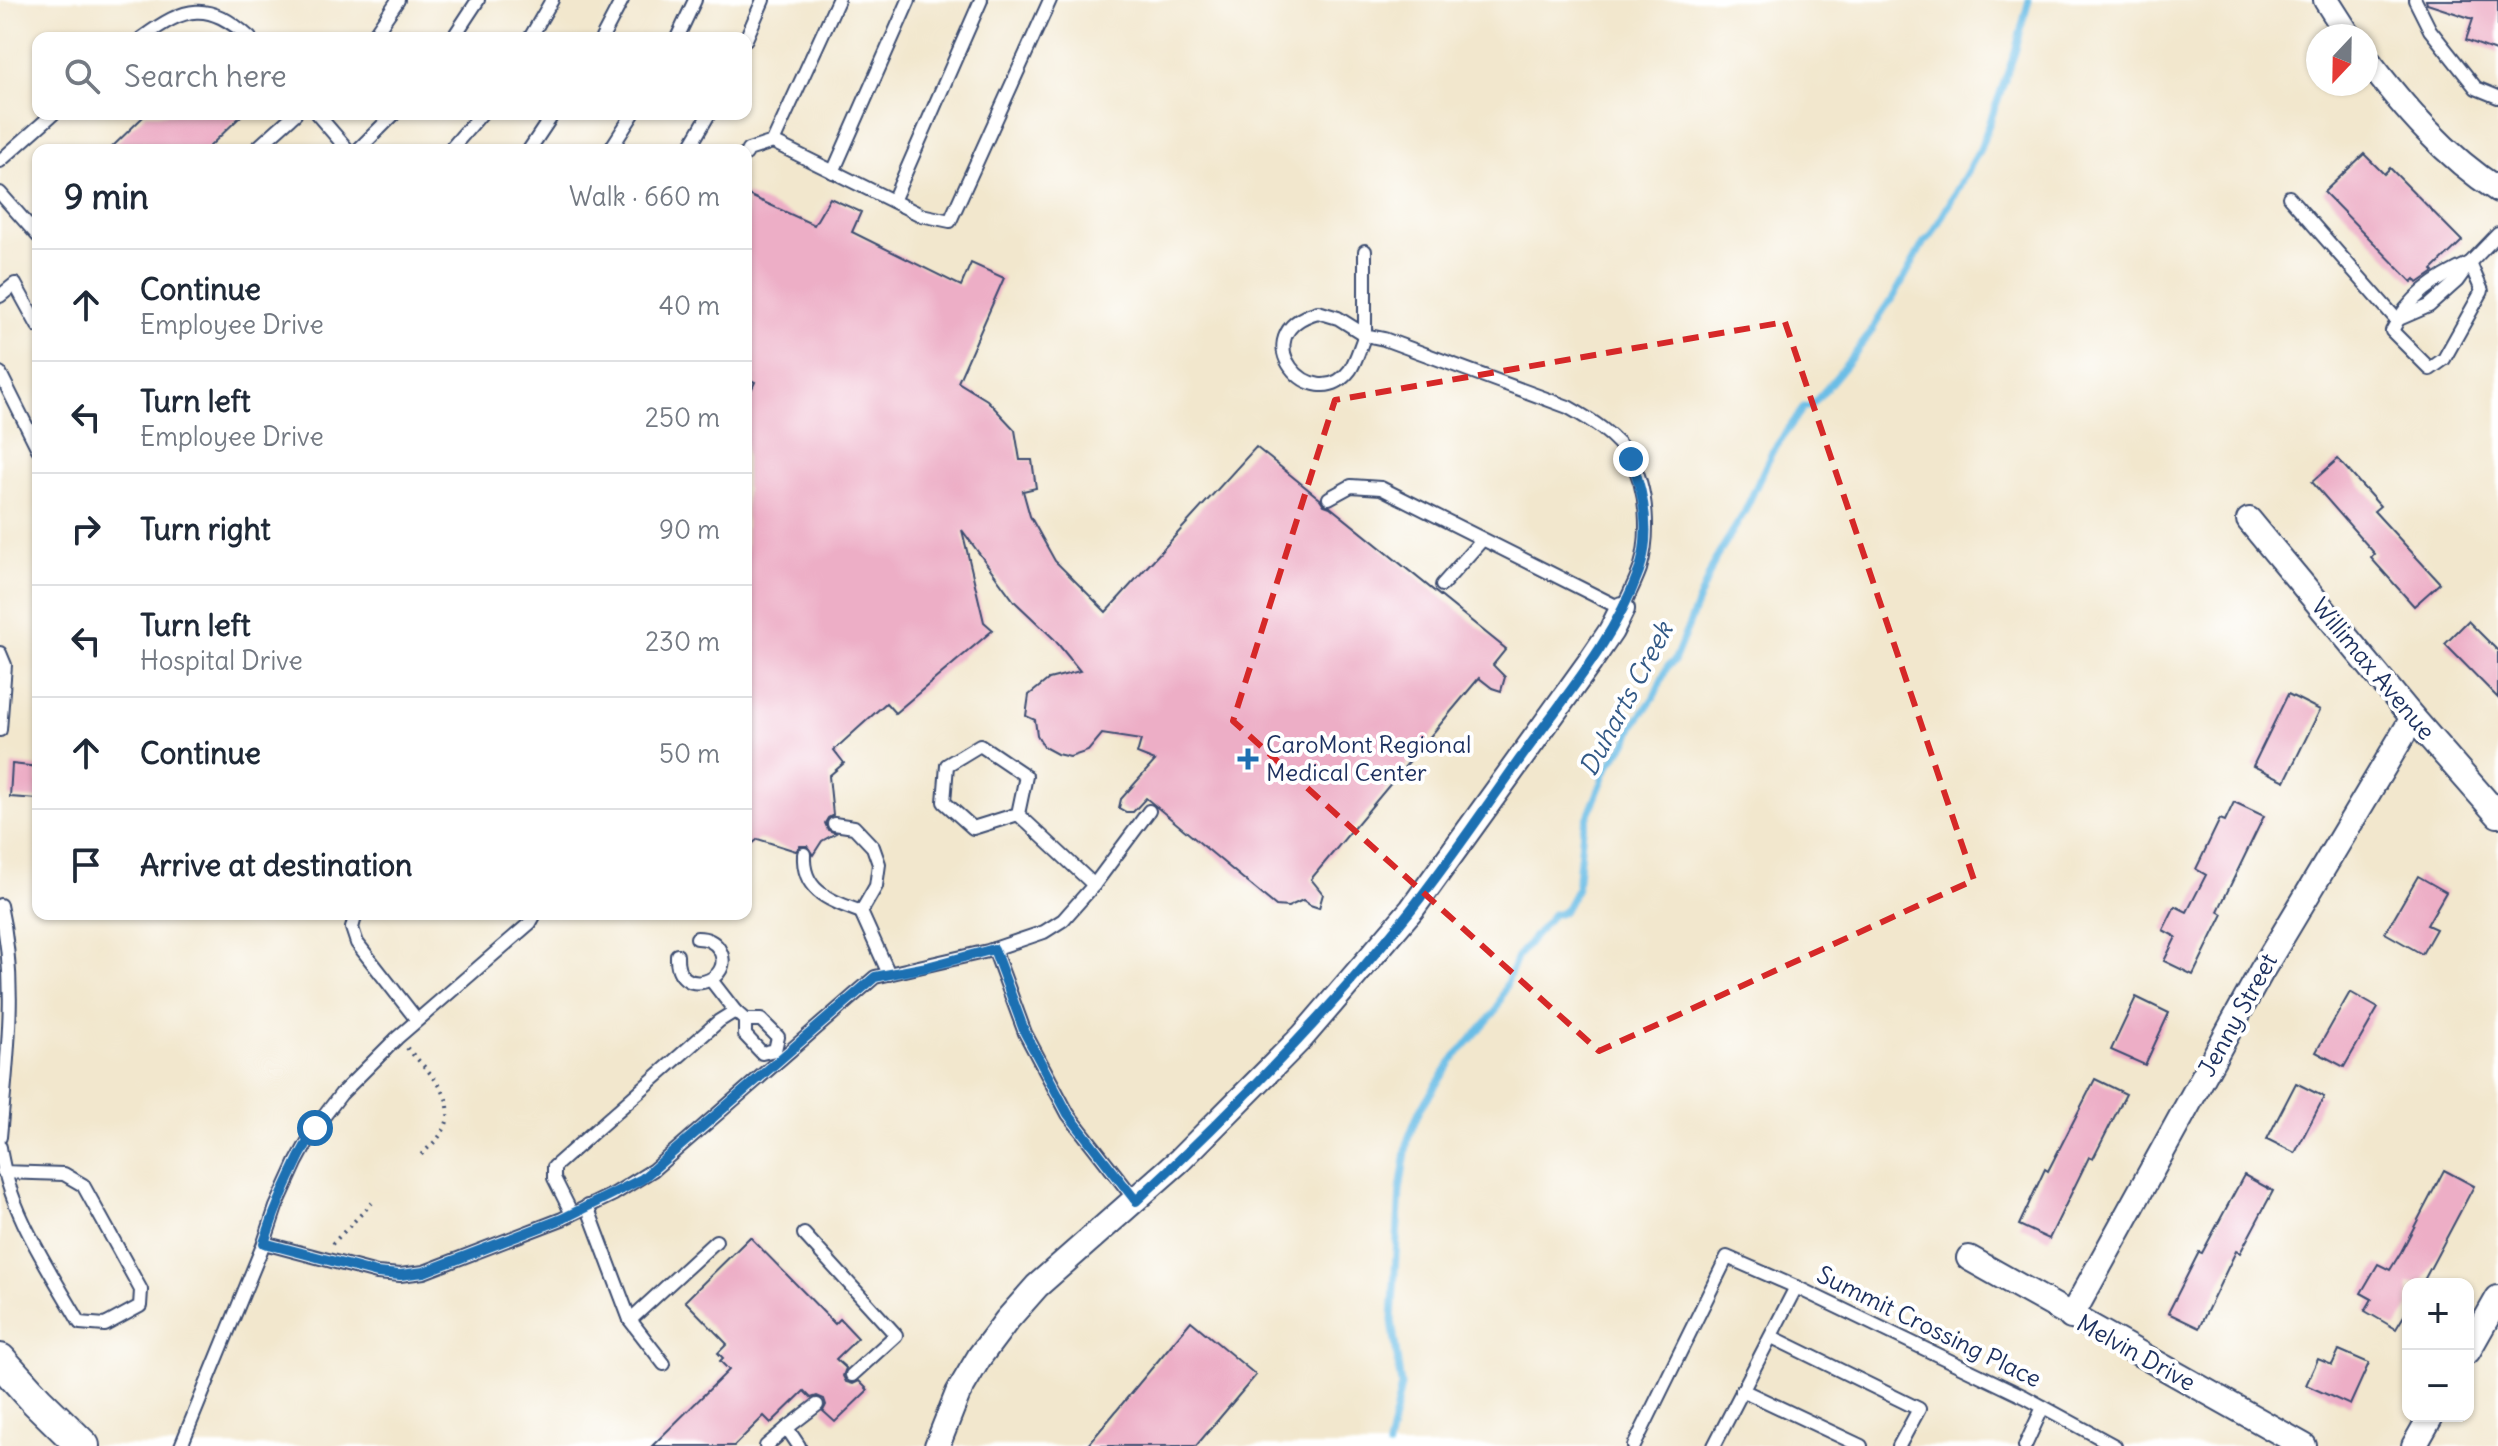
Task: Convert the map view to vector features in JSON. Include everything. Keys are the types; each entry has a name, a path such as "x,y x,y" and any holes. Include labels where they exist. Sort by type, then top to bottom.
{"street":[{"path":"2326,0 2341,24"},
{"path":"2378,72 2428,132 2498,190"},
{"name":"Willimax Avenue","path":"2249,520 2498,815"},
{"path":"937,1446 958,1393 980,1356 1037,1286 1136,1201 1256,1086 1404,919 1590,662 1622,609"},
{"name":"Jenny Street","path":"2071,1317 2261,972 2413,718"},
{"name":"Melvin Drive","path":"1969,1258 2304,1446"},
{"path":"2469,1350 2498,1298"},
{"path":"0,1360 83,1446"},
{"path":"2414,1446 2428,1422"}],"lane":[{"path":"376,32 398,0"},
{"path":"457,32 478,0"},
{"path":"533,32 552,0"},
{"path":"605,32 622,0"},
{"path":"680,32 695,0"},
{"path":"749,32 763,0"},
{"path":"773,142 838,0"},
{"path":"833,172 909,0"},
{"path":"893,201 981,0"},
{"path":"752,149 773,142 921,215 950,221 1050,0"},
{"path":"2415,0 2430,30 2476,88 2498,97"},
{"path":"150,32 170,18 191,12 213,13 230,20 243,32"},
{"path":"0,161 46,120"},
{"path":"262,144 288,120"},
{"path":"322,120 343,144"},
{"path":"364,144 388,120"},
{"path":"455,144 476,120"},
{"path":"533,144 549,120"},
{"path":"614,144 629,120"},
{"path":"692,144 706,120"},
{"path":"0,193 32,229"},
{"path":"2289,197 2397,320"},
{"path":"2470,263 2482,291 2444,359 2430,369 2392,331 2397,320 2410,303 2439,278 2470,263 2498,234"},
{"path":"1329,498 1351,486 1381,488 1622,609 1640,568 1645,544 1646,514 1641,485 1631,459 1593,421 1568,407 1384,339 1365,335 1338,318 1318,312 1301,317 1290,327 1284,341 1284,356 1291,370 1302,379 1326,384 1338,381 1348,371 1365,335 1365,251"},
{"path":"0,296 15,284 32,315"},
{"path":"0,373 32,437"},
{"path":"1442,585 1482,540"},
{"path":"0,653 5,665 0,730"},
{"path":"980,745 1026,776 1018,814 973,828 944,802 947,765 980,745"},
{"path":"264,1243 377,1273 400,1275 424,1272 572,1214 642,1179 778,1054 875,977 994,949 1044,932 1063,920 1094,885 1149,811"},
{"path":"1018,814 1094,885"},
{"path":"834,824 854,827 873,847 879,864 876,886 861,912"},
{"path":"804,854 803,866 808,881 818,893 861,912 889,974"},
{"path":"0,905 6,1004 0,1137"},
{"path":"354,920 352,928 357,943 417,1020"},
{"path":"181,1446 286,1185 315,1128 341,1094 397,1038 532,920"},
{"path":"677,955 683,977 696,983 711,980 720,969 721,953 712,942 697,938"},
{"path":"994,949 1025,1033 1068,1114 1136,1201"},
{"path":"711,980 740,1016 745,1035 762,1053 778,1054"},
{"path":"572,1214 554,1178 554,1167 719,1021 740,1016 761,1020 778,1037 778,1054"},
{"path":"0,1147 3,1172 24,1227 80,1323 105,1325 140,1306 141,1290 83,1185 64,1174 3,1172"},
{"path":"587,1206 630,1320 664,1364"},
{"path":"804,1234 896,1335 852,1375"},
{"path":"630,1320 716,1241"},
{"path":"1634,1446 1727,1257 1796,1287"},
{"name":"Summit Crossing Place","path":"1714,1446 1796,1287 2043,1407 2111,1445"},
{"path":"1772,1337 1919,1409 1899,1446"},
{"path":"1742,1390 1861,1446"},
{"path":"766,1446 817,1405"},
{"path":"2025,1446 2043,1407"},
{"path":"787,1428 799,1446"}],"path":[{"path":"397,1038 450,1102 448,1120 441,1135 419,1157"},
{"path":"319,1258 372,1203"}],"highlighted area":[{"path":"1785,322 1974,880 1599,1051 1233,721 1335,400"}],"building":[{"path":"2426,0 2498,0 2498,52 2466,40 2473,19 2427,4"},
{"path":"140,120 237,120 212,144 115,144"},
{"path":"2364,154 2384,174 2390,168 2462,241 2432,270 2434,272 2418,283 2415,279 2412,282 2324,192"},
{"path":"752,197 814,225 830,198 861,212 852,232 961,286 971,263 1004,278 958,382 987,400 1015,430 1020,460 1032,460 1036,488 1023,491 1030,516 1055,561 1106,612 1256,447 1506,649 1493,665 1505,677 1501,691 1479,678 1311,879 1323,894 1319,908 1303,900 1288,907 1276,906 1146,798 1133,812 1119,808 1121,799 1155,761 1137,754 1141,740 1102,734 1088,751 1070,757 1044,747 1037,735 1035,720 1026,716 1029,695 1049,679 1080,671 1054,639 1014,601 962,530 984,622 993,630 895,713 886,703 834,750 844,763 829,776 833,815 825,823 828,830 836,833 822,841 813,855 807,846 800,846 796,851 758,839 752,844 752,388 755,382 752,381"},
{"path":"2338,459 2380,506 2374,511 2440,583 2414,606 2371,558 2375,554 2312,482"},
{"path":"2468,621 2498,651 2498,698 2445,644"},
{"path":"2288,694 2320,710 2285,781 2253,766"},
{"path":"12,764 32,766 32,799 10,797"},
{"path":"2234,802 2264,816 2218,911 2223,914 2193,975 2164,961 2176,937 2163,930 2175,906 2187,912 2206,875 2196,869 2220,819 2225,821"},
{"path":"2418,876 2446,892 2427,925 2436,929 2422,954 2385,933"},
{"path":"2350,992 2378,1008 2344,1067 2316,1052"},
{"path":"2136,997 2169,1013 2145,1065 2111,1050"},
{"path":"2095,1079 2126,1094 2093,1159 2089,1157 2049,1239 2019,1225 2045,1169 2048,1171"},
{"path":"2296,1083 2324,1097 2295,1153 2267,1139"},
{"path":"2444,1170 2474,1186 2425,1278 2402,1278 2402,1319 2396,1329 2365,1311 2372,1299 2361,1293 2378,1264 2390,1270"},
{"path":"2244,1175 2273,1191 2240,1253 2236,1251 2199,1328 2168,1313"},
{"path":"750,1237 835,1324 840,1319 858,1338 836,1359 846,1368 843,1376 846,1382 853,1384 859,1381 868,1390 835,1422 823,1411 826,1405 824,1399 817,1396 811,1398 804,1391 771,1423 764,1416 734,1446 652,1446 729,1370 720,1361 723,1358 718,1353 727,1344 685,1301"},
{"path":"1191,1321 1256,1375 1196,1446 1087,1446"},
{"path":"2339,1350 2369,1363 2350,1405 2306,1385 2318,1359 2332,1365"}],"waterway":[{"name":"Duharts Creek","path":"1388,1446 1401,1386 1392,1320 1400,1190 1408,1139 1420,1109 1455,1057 1496,1011 1517,957 1553,914 1565,910 1577,888 1583,829 1608,767 1654,697 1667,667 1674,661 1716,558 1744,513 1772,452 1804,407 1810,407 1871,332 1924,242 1931,236 1980,149 2015,52 2029,0"}],"place":[{"name":"CaroMont Regional Medical Center","path":"1248,759"}],"route":[{"path":"315,1128 276,1207 264,1243 377,1273 400,1275 424,1272 562,1219 642,1179 875,977 994,949 1025,1033 1068,1114 1136,1201 1256,1086 1412,909 1611,631 1640,568 1645,544 1646,514 1641,485 1631,459"}]}
